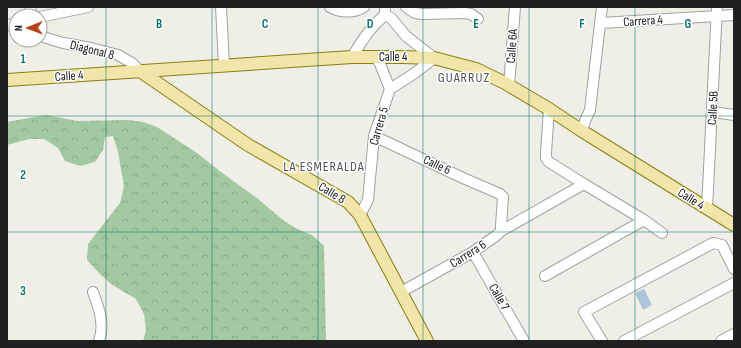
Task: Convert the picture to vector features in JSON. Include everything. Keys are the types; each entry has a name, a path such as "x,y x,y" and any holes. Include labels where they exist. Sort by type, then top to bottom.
{"main road":[{"name":"Calle 4","path":"7,80 352,57 434,58 476,68 509,86 549,109 734,225"},
{"name":"Calle 8","path":"140,71 248,144 348,202 360,215 427,341"}],"street":[{"path":"48,15 88,7"},
{"path":"221,7 224,65"},
{"path":"330,7 334,10 341,11 354,11 364,7"},
{"path":"406,7 415,13 465,13 471,14 478,19"},
{"name":"Calle 6A","path":"509,86 515,7"},
{"path":"582,131 590,110 602,7"},
{"path":"352,57 366,34 385,11 406,36 434,58"},
{"name":"Carrera 4","path":"601,23 717,12 734,15"},
{"name":"Calle 5B","path":"707,209 717,12"},
{"name":"Diagonal 8","path":"48,38 118,55 132,63 140,71"},
{"path":"376,57 390,89"},
{"name":"Carrera 5","path":"360,215 368,200 374,136 390,89 415,73 434,58"},
{"path":"549,109 546,153 546,158 549,162 662,232"},
{"path":"713,112 734,115"},
{"name":"Calle 6","path":"374,136 500,194 503,197 500,231"},
{"name":"Carrera 6","path":"401,292 473,252 497,235 500,231 584,184"},
{"path":"545,276 644,220"},
{"path":"602,341 584,312 713,243 722,245 734,269"},
{"name":"Calle 7","path":"473,252 524,341"},
{"path":"624,341 734,283"},
{"path":"93,292 100,310 102,329 99,341"},
{"path":"721,341 733,336"}],"green space":[{"path":"46,115 77,121 128,120 143,122 157,127 197,153 258,199 283,220 297,229 312,235 324,246 326,341 143,341 146,330 144,314 136,299 111,284 87,260 88,244 120,203 124,186 118,152 113,136 105,137 103,150 95,162 80,166 65,161 58,148 44,139 29,139 7,145 7,122"}],"water":[{"path":"644,289 652,305 643,310 635,293"}],"district":[{"name":"GUARRUZ","path":"464,77"},
{"name":"LA ESMERALDA","path":"324,166"}]}
